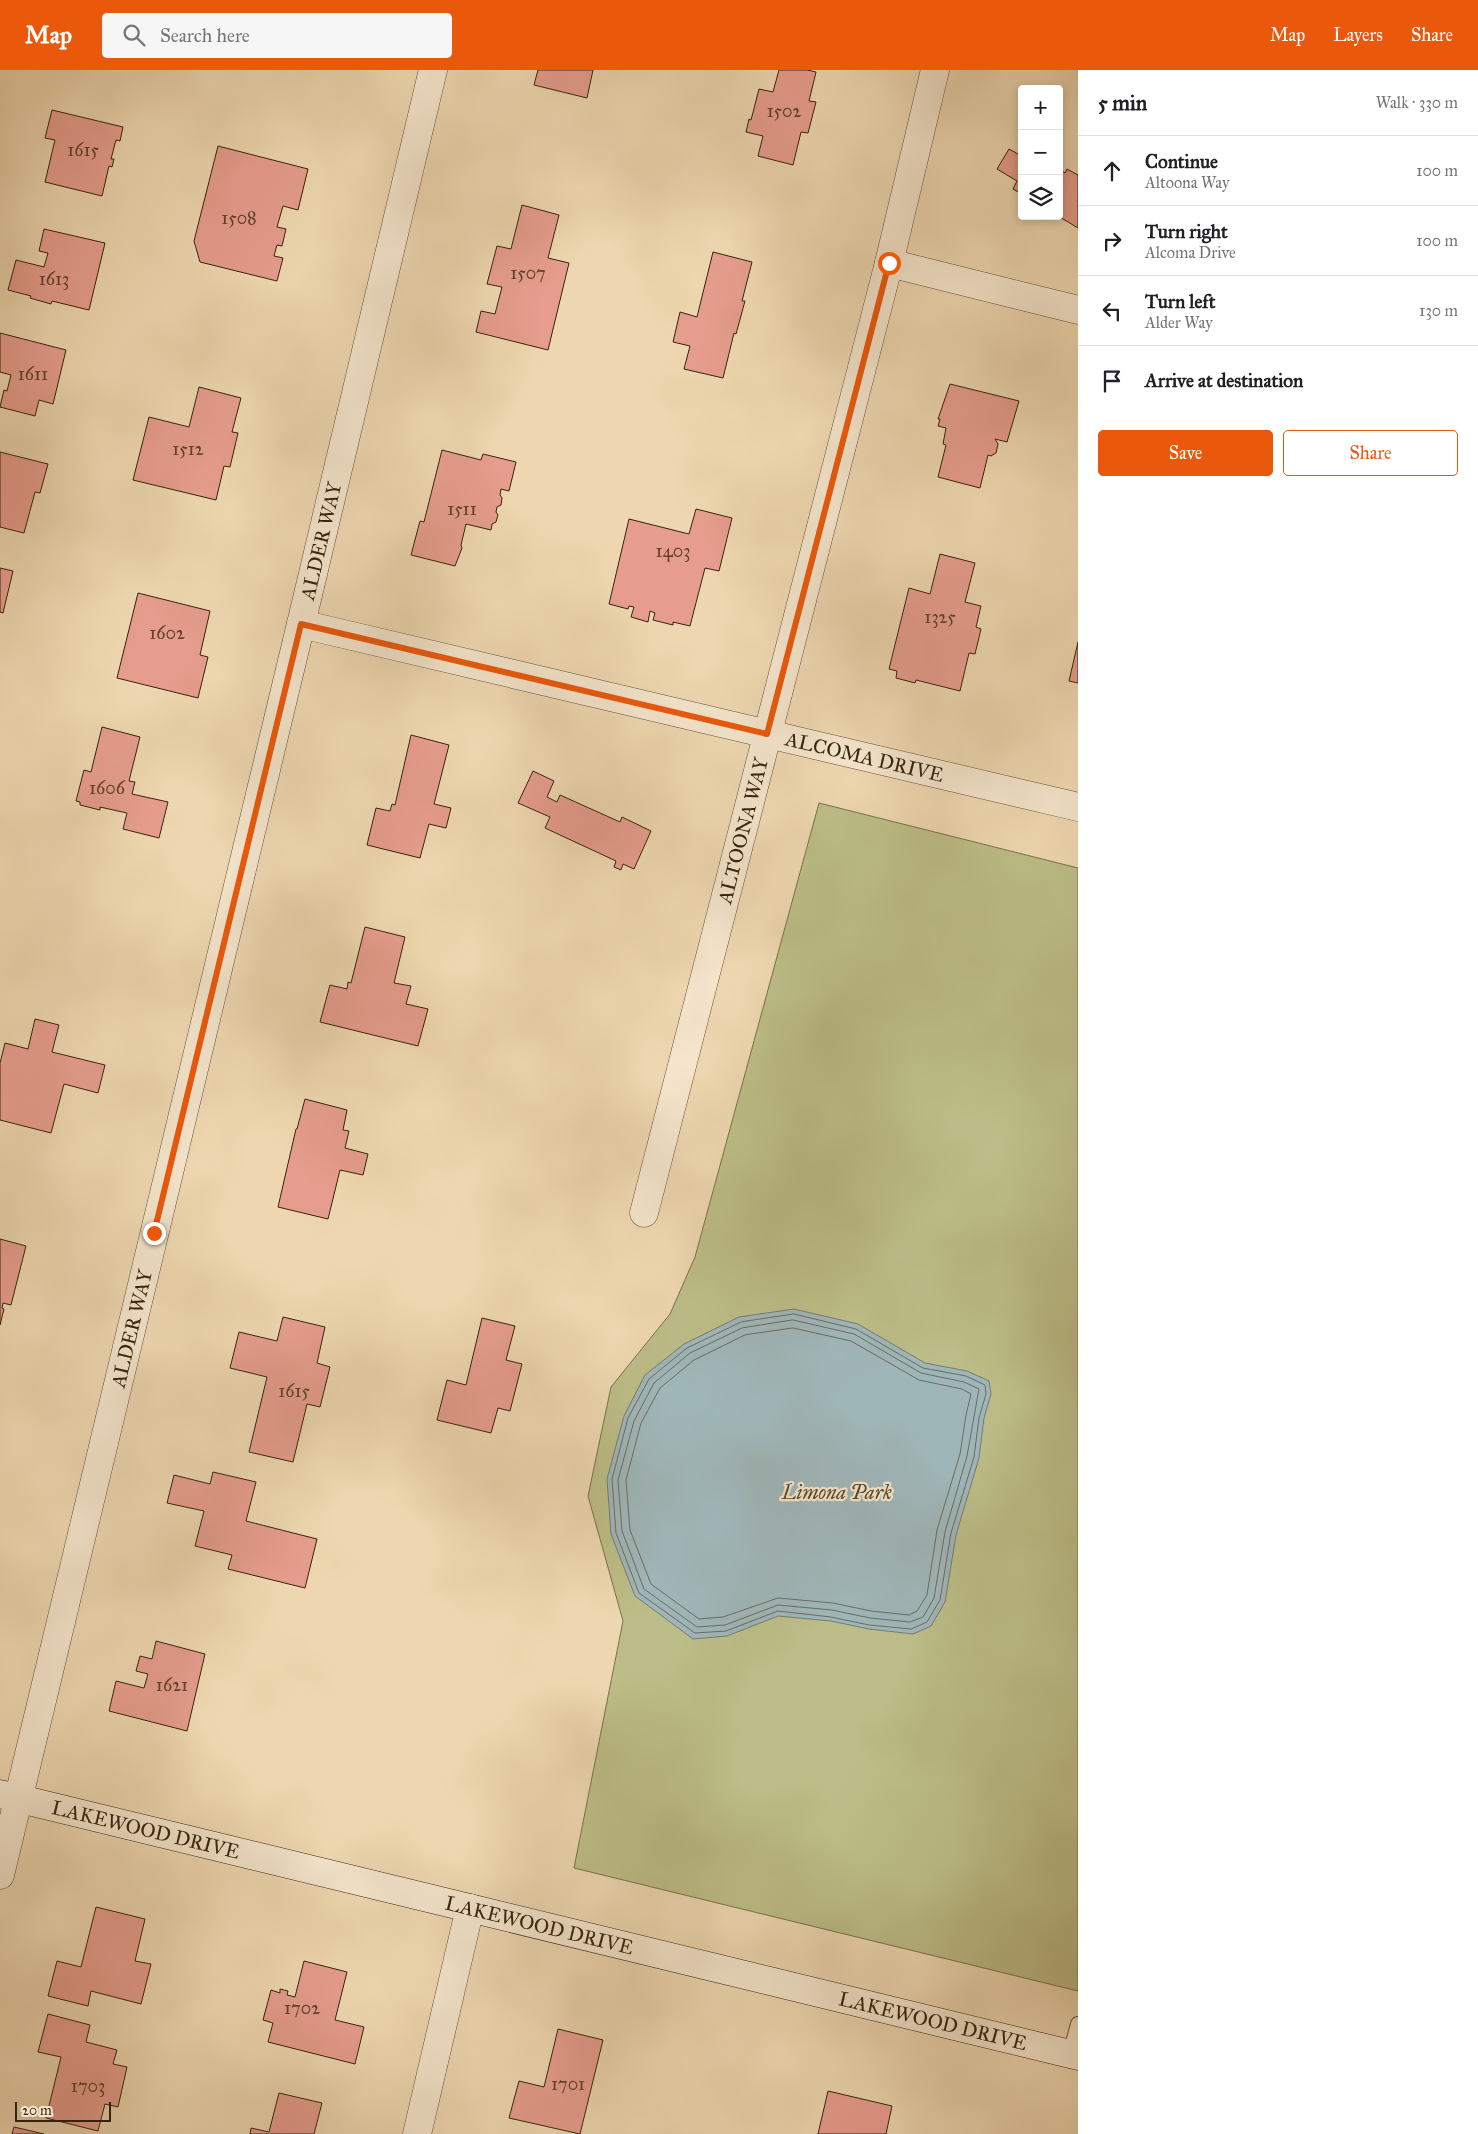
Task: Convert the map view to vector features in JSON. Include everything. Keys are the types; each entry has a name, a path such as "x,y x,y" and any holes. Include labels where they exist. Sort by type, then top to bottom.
{"street":[{"name":"ALDER WAY","path":"0,1876 9,1796 301,624 432,70"},
{"name":"ALTOONA WAY","path":"644,1213 889,263 935,70"},
{"path":"889,263 1078,310"},
{"name":"ALCOMA DRIVE","path":"301,624 1078,807"},
{"name":"LAKEWOOD DRIVE","path":"9,1796 1074,2055"},
{"path":"417,2134 470,1908"}],"lane":[{"path":"1074,2055 1078,2024"}],"green space":[{"name":"Limona Park","path":"819,803 1078,868 1078,1991 574,1868 623,1621 588,1496 611,1387 670,1314 695,1257"}],"water":[{"path":"794,1309 858,1324 925,1363 967,1371 989,1381 991,1394 984,1418 979,1458 956,1535 945,1602 931,1626 913,1634 869,1629 831,1621 778,1616 727,1636 693,1639 635,1596 611,1534 607,1479 624,1416 645,1375 684,1344 739,1317"}],"building":[{"path":"538,70 593,70 587,98 534,85"},
{"path":"779,70 807,70 816,72 809,101 816,102 808,133 801,132 793,165 758,156 763,136 746,132 759,89 773,92"},
{"path":"52,110 123,127 120,141 116,140 111,159 114,159 112,167 109,166 102,196 45,182 55,140 45,138"},
{"path":"218,146 308,169 298,210 283,206 277,227 286,229 282,246 277,245 274,256 283,258 277,281 200,262 194,241"},
{"path":"1009,149 1018,154 1018,192 1013,189 1017,181 997,169"},
{"path":"1067,169 1078,175 1078,228 1063,219 1063,172 1065,173"},
{"path":"522,205 559,215 548,258 569,263 548,350 476,332 481,311 495,314 502,287 487,284 497,246 511,249"},
{"path":"44,229 105,243 89,310 52,301 51,304 8,290 16,260 44,267 48,253 39,251"},
{"path":"713,252 752,262 742,301 745,301 736,334 734,333 723,378 684,369 690,346 673,342 680,312 697,317"},
{"path":"0,333 66,350 53,404 39,400 35,416 0,407 4,390 7,391 11,375 0,372"},
{"path":"950,384 1019,401 1007,442 995,439 998,444 996,453 991,456 988,455 980,488 938,477 946,445 943,444 946,428 938,426 940,419 938,419"},
{"path":"199,387 241,398 232,432 238,433 230,467 224,466 216,500 133,480 149,417 189,427"},
{"path":"442,450 481,460 483,454 516,462 509,491 501,489 501,505 497,507 496,512 498,515 496,522 492,524 491,530 466,524 462,548 455,566 411,555 420,521 424,522"},
{"path":"0,452 48,464 40,493 35,492 24,533 0,527"},
{"path":"696,509 732,518 719,571 705,568 690,626 673,622 673,625 653,620 655,613 650,611 648,622 631,617 634,607 629,606 628,609 609,604 629,519 689,534"},
{"path":"940,554 975,563 965,602 981,606 976,627 981,629 975,654 969,653 960,691 916,680 915,683 896,678 897,671 889,669 909,588 930,594"},
{"path":"0,568 13,571 3,613 0,612"},
{"path":"138,593 210,611 200,655 208,657 198,698 117,678"},
{"path":"1078,642 1078,683 1069,681"},
{"path":"102,727 140,737 129,781 135,782 132,794 168,802 159,838 123,829 127,813 100,807 100,810 80,805 80,802 76,801 84,770 91,772"},
{"path":"411,735 449,745 434,804 451,808 446,828 429,824 420,858 367,845 376,808 390,811 392,804 395,805"},
{"path":"533,771 554,781 547,797 557,802 560,795 620,822 622,817 651,831 634,869 623,864 621,870 614,867 616,861 545,828 550,817 518,803"},
{"path":"365,927 405,937 394,983 411,986 406,1004 428,1009 418,1046 320,1022 330,985 347,989 348,982 351,983"},
{"path":"35,1019 59,1025 52,1052 105,1065 98,1093 64,1084 51,1133 0,1120 0,1063 5,1043 28,1049"},
{"path":"305,1099 347,1110 343,1130 349,1131 345,1148 368,1154 363,1175 340,1170 328,1219 278,1207"},
{"path":"0,1239 26,1246 11,1305 3,1303 2,1308 4,1309 0,1325"},
{"path":"283,1317 325,1327 317,1363 330,1367 320,1407 307,1404 293,1462 249,1452 267,1377 230,1368 239,1332 277,1341"},
{"path":"482,1318 515,1326 506,1360 522,1364 510,1411 498,1408 491,1433 437,1420 447,1380 466,1385"},
{"path":"213,1472 256,1482 246,1521 317,1539 305,1588 228,1569 232,1555 195,1546 204,1511 167,1503 174,1475 210,1484"},
{"path":"156,1641 205,1654 187,1731 109,1711 116,1681 144,1688 148,1674 136,1671 140,1656 152,1659"},
{"path":"96,1907 145,1919 135,1961 151,1964 141,2004 91,1991 88,2006 48,1996 57,1961 81,1967"},
{"path":"304,1961 347,1972 335,2020 364,2027 355,2064 268,2042 273,2023 263,2020 271,1990 280,1993 280,1989 288,1991 287,1995 295,1997"},
{"path":"48,2014 90,2025 86,2042 117,2050 113,2064 127,2067 118,2107 105,2104 98,2131 46,2118 61,2057 38,2052"},
{"path":"558,2029 603,2040 580,2134 509,2118 519,2081 544,2087"},
{"path":"828,2091 892,2106 886,2134 818,2134"},
{"path":"279,2093 322,2103 314,2134 250,2134 251,2128 269,2132"},
{"path":"14,2127 44,2134 12,2134"}],"route":[{"path":"154,1233 301,624 767,734 889,263"}]}
